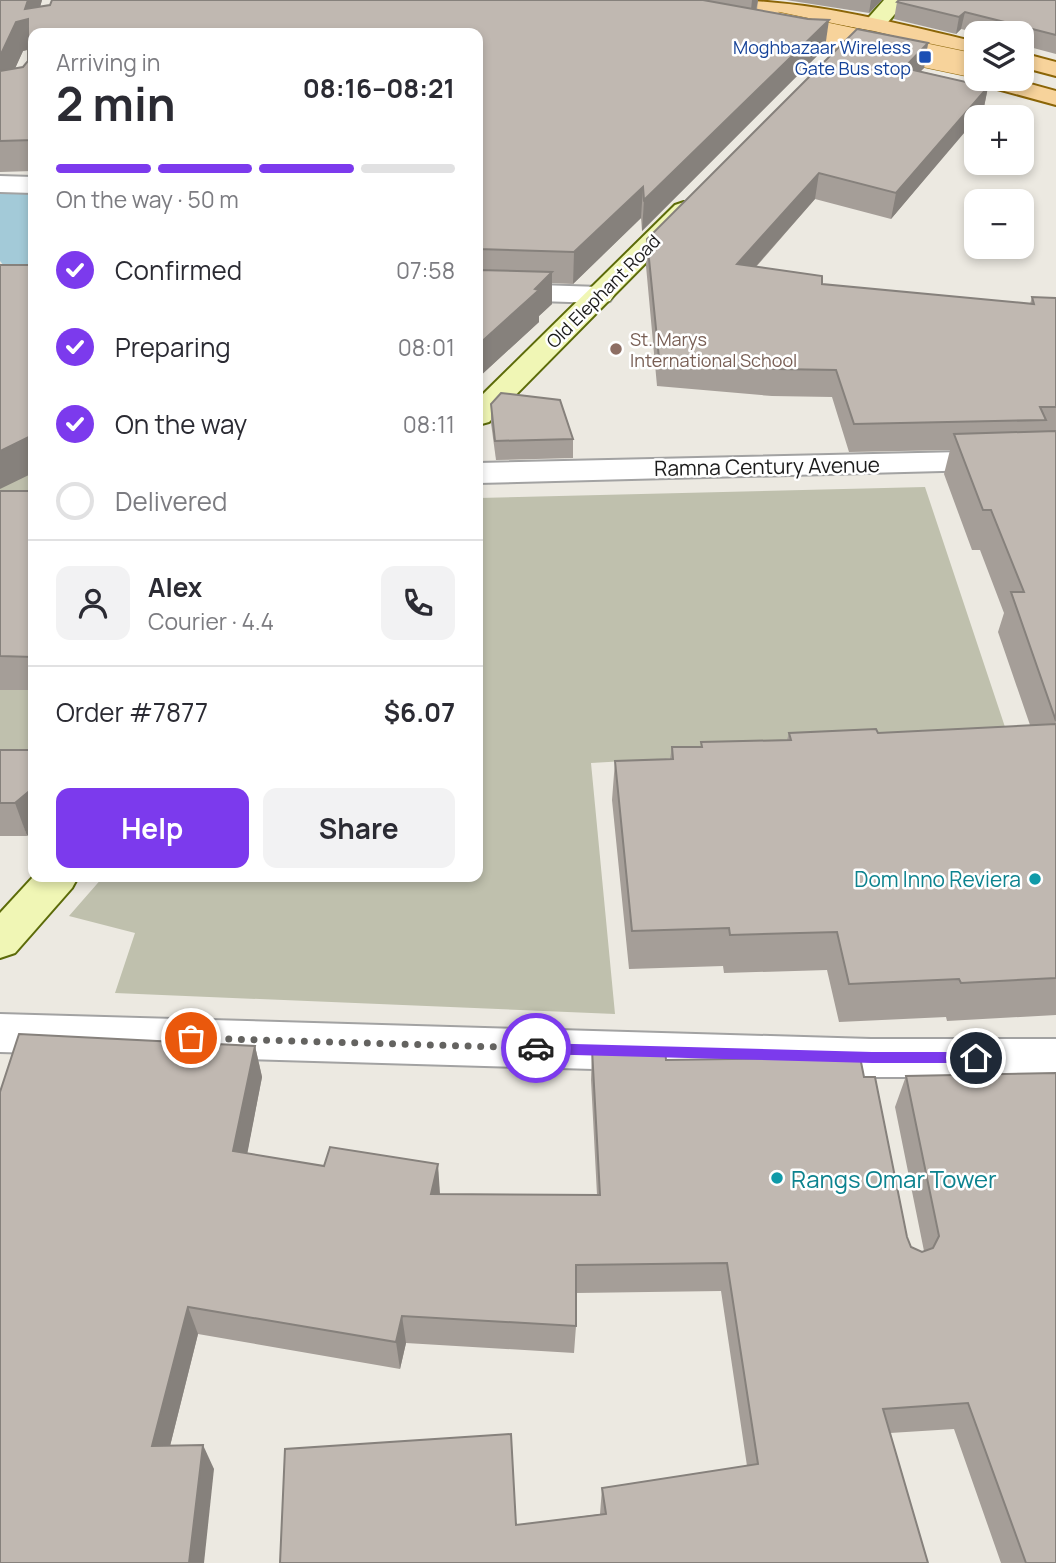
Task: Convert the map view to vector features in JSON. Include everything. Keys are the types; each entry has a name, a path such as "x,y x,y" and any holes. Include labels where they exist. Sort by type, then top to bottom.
{"main road":[{"path":"727,5 874,24 964,46"},
{"path":"727,5 758,25 837,53 964,74"},
{"path":"758,25 925,53 964,63"},
{"path":"1034,63 1056,69"},
{"path":"1034,81 1056,87"},
{"path":"1030,91 1056,98"}],"street":[{"path":"874,24 896,0"},
{"path":"0,184 28,185"},
{"name":"Old Elephant Road","path":"483,411 706,187"},
{"path":"483,291 600,295"},
{"name":"Ramna Century Avenue","path":"483,473 1056,459"},
{"path":"0,941 53,882"},
{"path":"0,1033 872,1058 1056,1058"}],"shaded area":[{"path":"0,335 28,335 28,775 0,775"},
{"path":"925,487 1009,739 591,763 615,1014 115,993 135,933 69,916 99,882 483,882 483,498"}],"water":[{"path":"0,194 28,194 28,272 9,272 0,261"}],"building":[{"path":"0,0 28,0 25,9 50,5 52,0 703,0 808,19 829,20 644,200 643,187 574,252 483,249 483,28 28,28 28,19 16,22 0,53"},
{"path":"1056,0 1056,35 1034,29 1034,21 1001,21 965,12 959,17 897,2"},
{"path":"857,29 928,43 904,68 964,82 964,91 985,91 972,105 964,105 964,115 896,193 819,173 737,264 822,276 822,284 1034,304 1032,297 1056,298 1056,407 1040,407 1046,420 854,424 836,370 776,369 659,358 647,239"},
{"path":"28,61 28,140 0,141 0,71 23,67"},
{"path":"0,265 28,265 28,437 0,451"},
{"path":"483,270 552,272 535,289 539,290 483,340"},
{"path":"501,393 560,400 573,439 495,441 491,404"},
{"path":"1056,431 1056,721 1011,592 1024,592 991,510 983,510 954,434"},
{"path":"0,491 28,491 28,657 0,656"},
{"path":"1056,724 1056,978 961,983 959,979 849,984 837,932 730,935 729,928 632,931 615,761 673,759 672,747 702,747 701,742 791,740 789,733 876,729 878,733"},
{"path":"0,750 28,750 28,792 15,803 0,803"},
{"path":"19,1034 255,1046 233,1151 324,1166 330,1147 438,1164 431,1194 600,1195 592,1049 665,1048 666,1060 860,1057 864,1077 875,1077 907,1237 911,1247 922,1252 933,1248 939,1236 906,1076 1056,1073 1056,1563 1026,1563 968,1403 883,1409 928,1563 280,1563 285,1449 511,1434 516,1525 606,1514 602,1488 758,1464 727,1263 576,1265 576,1326 402,1316 396,1342 188,1307 152,1446 203,1445 189,1563 0,1563 0,1092"}],"way so far":[{"path":"191,1038 536,1048"}],"place":[{"name":"Moghbazaar Wireless Gate Bus stop","path":"925,57"},
{"name":"St. Marys International School","path":"616,349"},
{"name":"Dom Inno Reviera","path":"1035,879"},
{"name":"Rangs Omar Tower","path":"777,1178"}],"route":[{"path":"536,1048 872,1058 976,1058"}]}
